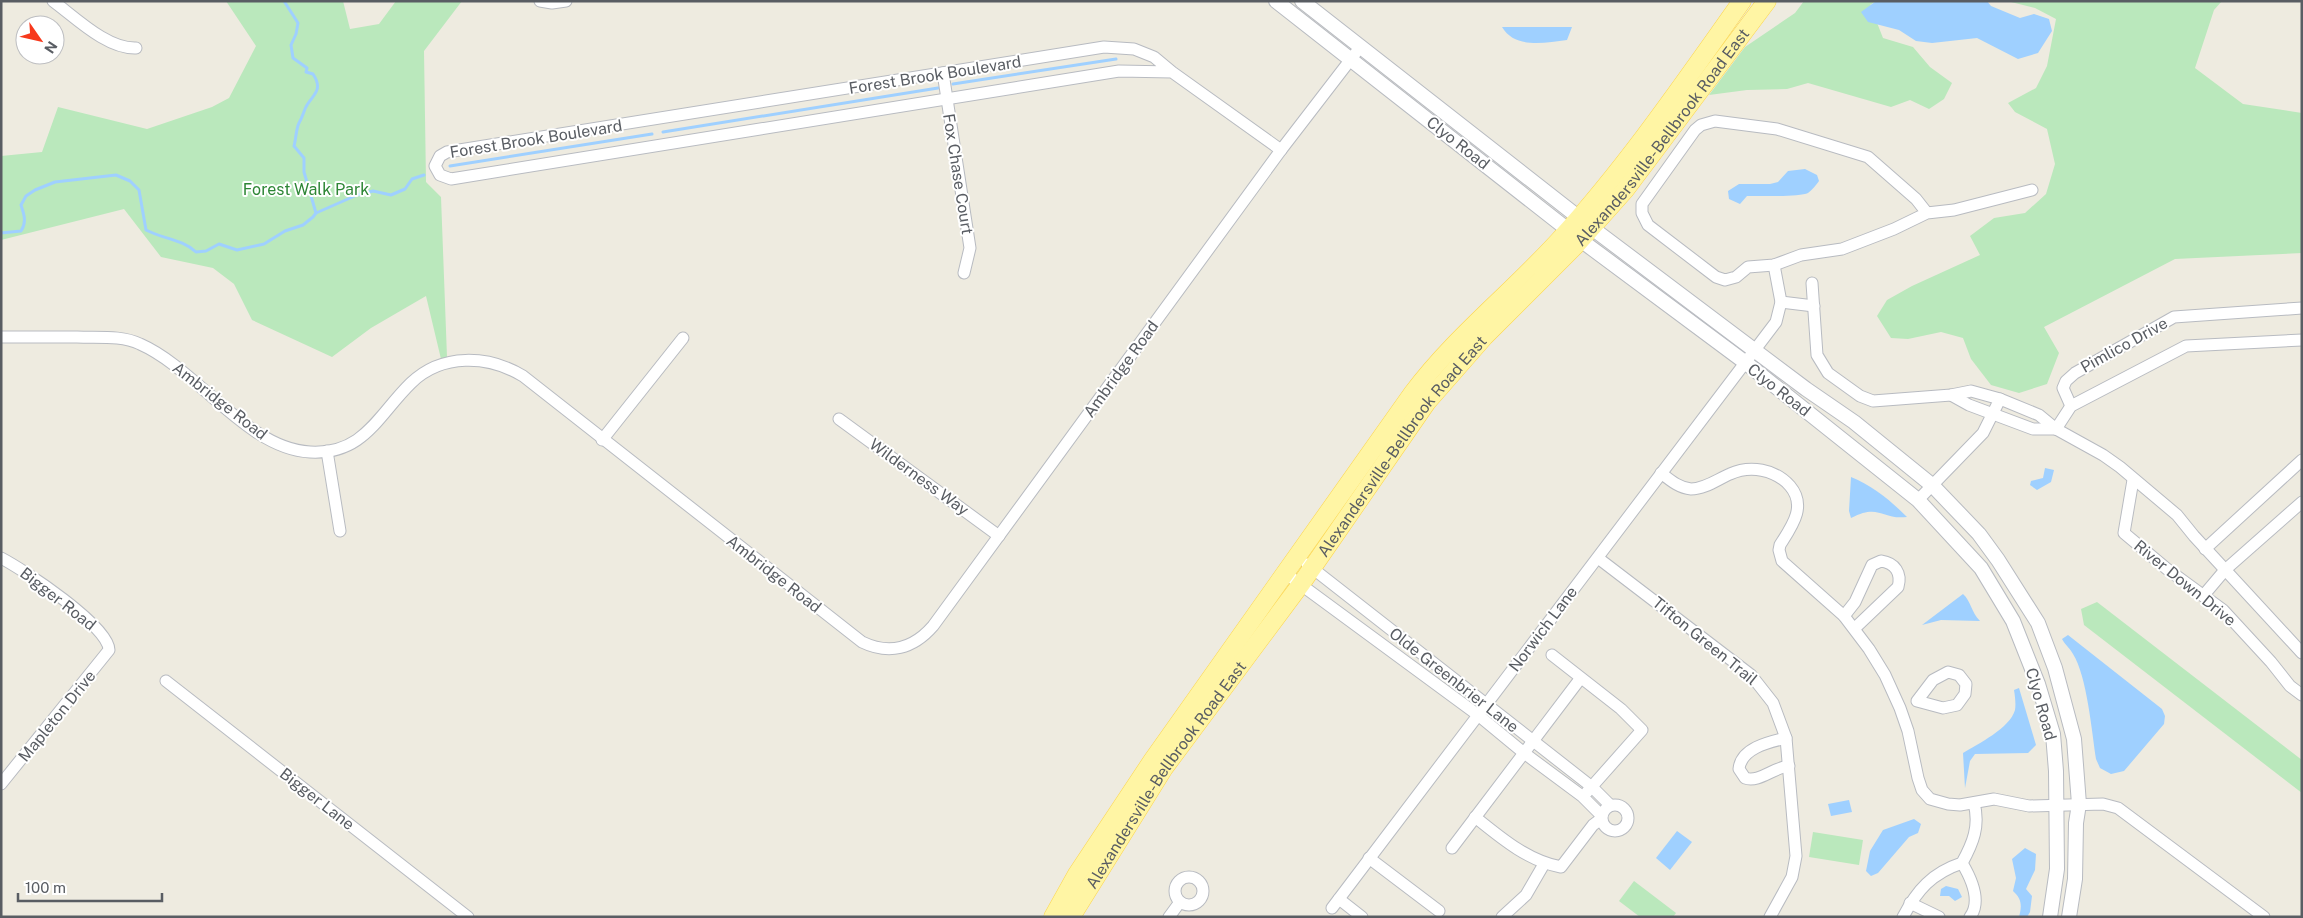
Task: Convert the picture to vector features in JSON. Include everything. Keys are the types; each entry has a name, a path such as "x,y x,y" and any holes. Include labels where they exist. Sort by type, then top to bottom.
{"main road":[{"name":"Alexandersville-Bellbrook Road East","path":"1053,917 1077,874 1158,764 1301,584 1427,402 1580,229 1623,164 1742,1"},
{"name":"Alexandersville-Bellbrook Road East","path":"1071,917 1158,764 1285,573 1428,373 1449,348 1580,229 1647,162 1766,1"},
{"path":"1708,48 1724,59"}],"street":[{"path":"53,1 108,42 126,49 136,48"},
{"path":"540,1 552,3 566,1"},
{"name":"Clyo Road","path":"1276,1 1580,229 1756,350 1806,389 1854,422 1934,486 1979,534 2038,623 2055,668 2074,740 2080,804 2076,823 2075,879 2069,917"},
{"name":"Clyo Road","path":"1302,1 1361,46 1580,229 1918,500 1981,568 2013,621 2038,684 2053,734 2056,869 2050,917"},
{"name":"Ambridge Road","path":"1,337 114,338 138,343 162,356 255,431 274,443 297,451 327,451 346,446 374,428 418,377 443,364 472,360 494,363 513,370 862,642 880,649 900,648 910,645 926,634 1281,150 1361,46"},
{"name":"Forest Brook Boulevard","path":"1172,72 1119,71 451,179 440,175 435,166 440,156 447,152 1104,47 1122,47 1149,54 1281,150"},
{"name":"Fox Chase Court","path":"943,73 970,248 964,274"},
{"path":"1927,213 1916,199 1868,157 1776,128 1715,121 1701,125 1695,130 1642,204 1642,213 1648,225 1716,277 1725,280 1736,277 1748,267 1774,265 1801,255 1842,249 1894,229 1927,213 1954,210 2032,190"},
{"path":"1774,265 1781,302 1814,306"},
{"name":"River Down Drive","path":"1812,283 1817,355 1828,374 1860,396 1873,401 1951,395 1971,391 2000,399 2039,415 2056,429 2103,455 2177,515 2205,549 2302,653"},
{"name":"Norwich Lane","path":"1362,917 1336,904 1756,350 1776,322 1781,302"},
{"name":"Pimlico Drive","path":"2071,406 2063,388 2066,381 2074,373 2174,316 2302,308"},
{"path":"602,440 683,338"},
{"name":"Pimlico Drive","path":"2056,429 2071,406 2186,346 2302,340"},
{"name":"River Down Drive","path":"1951,395 1969,405 2033,429 2056,429"},
{"path":"1918,500 1934,486 1983,432 2000,399"},
{"name":"Wilderness Way","path":"839,419 999,536"},
{"path":"327,451 340,531"},
{"path":"2205,549 2302,460"},
{"path":"1661,473 1676,484 1692,489 1700,488 1740,470 1761,470 1780,477 1793,490 1798,505 1793,524 1780,545 1779,550 1782,560 1855,628 1885,675 1908,731 1918,778 1926,796 1936,802 1948,804 1974,803 1994,799 2029,806 2108,805 2126,812 2264,917"},
{"name":"River Down Drive","path":"2134,480 2124,533 2167,569 2223,610 2271,662 2290,686 2302,695"},
{"path":"2203,596 2225,570 2302,502"},
{"name":"Olde Greenbrier Lane","path":"1285,573 1478,715 1524,753 1582,796 1601,817 1604,827 1612,832 1621,830 1627,824 1628,815 1623,808 1610,805 1592,787 1297,556"},
{"name":"Bigger Road","path":"1,558 33,578 86,617 106,638 109,646"},
{"name":"Tifton Green Trail","path":"1598,558 1751,675 1773,703 1786,738 1796,849 1795,867 1770,917"},
{"path":"1844,616 1858,597 1872,565 1881,561 1888,562 1894,566 1900,582 1896,591 1855,628"},
{"name":"Mapleton Drive","path":"1,784 108,654 109,646"},
{"path":"1552,655 1580,679 1621,709 1642,730 1582,796"},
{"path":"1452,848 1580,679"},
{"name":"Bigger Lane","path":"166,681 468,917"},
{"path":"1900,708 1918,701"},
{"path":"1786,738 1755,748 1741,760 1738,769 1745,778 1754,780 1775,769 1789,766"},
{"path":"1903,917 1916,894 1932,878 1947,868 1962,863 1976,832 1977,812 1974,803"},
{"path":"1475,817 1517,848 1544,864 1561,867 1610,805"},
{"path":"1369,858 1439,912"},
{"path":"1962,863 1972,884 1975,901 1975,907 1970,917"},
{"path":"1502,917 1526,895 1544,864"},
{"path":"1169,917 1180,902"},
{"path":"1910,904 1939,917"}],"green space":[{"name":"Forest Walk Park","path":"226,1 343,1 350,29 379,24 396,1 462,1 424,51 426,182 441,197 447,357 441,359 426,296 371,328 332,357 252,320 234,284 213,268 161,257 124,209 1,240 1,156 42,152 58,107 147,129 212,107 229,98 256,46"},
{"path":"1804,1 1876,1 1870,5 1883,38 1913,47 1930,67 1952,83 1944,99 1929,109 1910,100 1891,107 1808,83 1787,89 1747,90 1709,95 1745,47 1795,13"},
{"path":"2007,1 2222,1 2214,10 2195,68 2243,104 2302,113 2302,253 2175,259 2044,327 2059,353 2047,384 2019,393 1991,385 1971,359 1963,338 1941,332 1908,339 1891,338 1877,316 1887,300 1912,286 1980,255 1970,236 1994,218 2025,213 2046,194 2055,164 2047,129 2015,112 2008,103 2036,88 2047,66 2056,19 2035,8"},
{"path":"2097,602 2302,760 2302,793 2084,625 2081,609"},
{"path":"1813,832 1863,840 1859,865 1809,857"},
{"path":"1634,881 1676,913 1673,917 1640,917 1619,901"}],"water":[{"path":"1876,1 1987,1 1991,6 2020,18 2034,14 2049,19 2052,31 2038,53 2018,59 1977,38 1932,43 1916,41 1899,30 1868,22 1861,12"},
{"path":"1502,27 1572,27 1567,40 1531,43 1514,39"},
{"path":"1805,169 1817,175 1819,181 1808,193 1789,196 1747,196 1740,204 1729,199 1728,191 1739,184 1770,184 1778,182 1788,171"},
{"path":"2045,468 2054,470 2051,482 2037,490 2030,485 2031,481 2043,478"},
{"path":"1851,477 1881,494 1907,517 1868,512 1851,518 1849,511"},
{"path":"1963,594 1980,621 1941,620 1922,625"},
{"path":"2068,635 2162,709 2165,716 2164,724 2124,771 2111,774 2100,768 2096,759 2082,676 2073,654 2062,639"},
{"path":"2019,688 2036,745 2028,753 1975,754 1970,761 1965,788 1963,753 1993,735 2007,723 2015,710 2014,690"},
{"path":"1849,800 1852,812 1831,816 1828,804"},
{"path":"1914,819 1921,824 1918,833 1909,837 1878,873 1871,876 1866,871 1870,851 1883,830"},
{"path":"1677,831 1692,842 1670,870 1656,858"},
{"path":"2025,848 2036,854 2035,870 2026,889 2032,896 2030,912 2027,917 2019,917 2021,909 2018,897 2013,891 2016,878 2012,859"},
{"path":"1946,886 1958,889 1962,897 1955,901 1949,896 1940,896 1941,889"}],"waterway":[{"path":"1,233 21,231 24,221 21,205 26,196 35,190 55,182 116,175 130,181 139,190 146,230 185,244 196,252 206,251 219,244 237,250 264,244 285,231 303,225 313,217 316,213 304,172 304,158 294,146 298,125 318,85 313,74 306,72 307,68 293,58 291,45 298,23 284,1"},
{"path":"953,84 1116,59"},
{"path":"663,132 938,88"},
{"path":"450,166 652,134"},
{"path":"316,213 357,195 373,191 391,195 405,189 412,179 424,175"}]}
